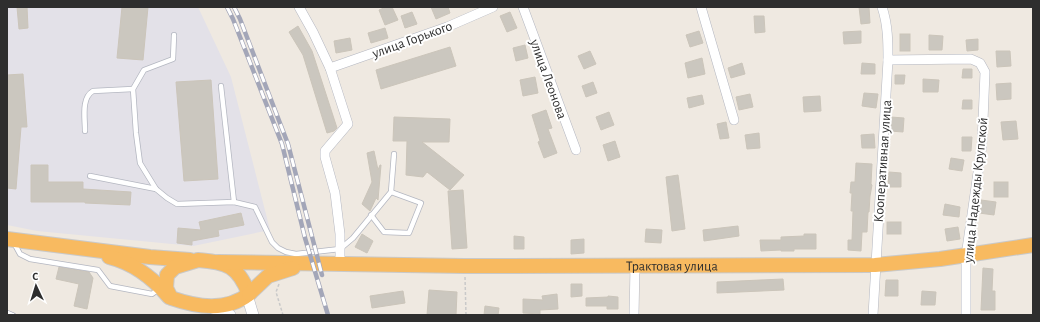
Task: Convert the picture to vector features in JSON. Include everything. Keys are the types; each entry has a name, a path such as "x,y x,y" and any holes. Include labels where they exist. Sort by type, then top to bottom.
{"highway":[{"path":"10,239 70,248 112,258 137,268 161,287 171,298 182,302 207,306 227,305 237,302 268,276 309,264"},
{"name":"Трактовая улица","path":"70,248 150,257 218,262 340,265 635,266 875,265 966,256 1033,245"},
{"path":"171,298 166,288 166,275 176,268 198,260"},
{"path":"218,262 237,272 243,280 248,294"}],"street":[{"path":"299,7 330,68 348,124 325,151 324,157 335,192 340,234 340,265"},
{"name":"улица Горького","path":"330,68 447,27 493,7"},
{"name":"улица Леонова","path":"523,7 576,150"},
{"path":"701,7 734,120"},
{"name":"Кооперативная улица","path":"873,315 888,60 887,23 882,7"},
{"name":"улица Надежды Крупской","path":"888,60 972,59 980,63 985,72 982,145 966,256 966,315"},
{"path":"634,315 635,266"},
{"path":"248,294 253,315"},
{"path":"207,306 230,315"}],"lane":[{"path":"174,35 173,59 144,70 133,89 140,163 156,188 167,198 177,204 234,202 254,208 272,242 278,248 286,252 296,254 340,249 353,238 391,192 394,154"},
{"path":"222,86 234,202"},
{"path":"85,130 86,99 88,94 93,91 133,89"},
{"path":"90,176 156,188"},
{"path":"371,215 384,232 408,233 421,203 391,192"},
{"path":"10,239 20,254 30,259 98,270 110,286 152,294 161,287"}],"path":[{"path":"464,266 466,315"},
{"path":"282,272 276,292 283,315"}],"shaded area":[{"path":"7,7 198,7 231,77 270,230 193,246 37,231 7,225"}],"building":[{"path":"17,7 27,7 28,28 19,29"},
{"path":"122,7 148,7 143,60 117,58"},
{"path":"386,7 392,7 398,20 385,25 379,10"},
{"path":"431,7 448,7 450,13 436,19"},
{"path":"859,7 869,7 870,23 861,24"},
{"path":"412,12 417,24 405,28 401,16"},
{"path":"510,12 517,28 507,32 500,16"},
{"path":"754,16 764,16 765,32 755,33"},
{"path":"298,26 312,51 337,128 334,131 327,133 303,55 289,32"},
{"path":"385,28 388,38 371,43 368,33"},
{"path":"699,31 703,43 690,47 686,35"},
{"path":"861,31 861,43 844,44 843,32"},
{"path":"900,34 910,34 910,51 900,51"},
{"path":"929,35 943,36 942,50 929,50"},
{"path":"350,38 352,50 336,53 334,41"},
{"path":"978,39 978,50 967,51 966,40"},
{"path":"525,45 528,58 516,61 513,48"},
{"path":"450,47 456,66 381,89 376,70"},
{"path":"590,51 596,64 584,69 578,56"},
{"path":"996,51 1010,51 1011,66 997,67"},
{"path":"702,58 705,74 688,78 685,63"},
{"path":"742,63 745,74 731,78 728,68"},
{"path":"862,63 875,64 875,74 861,74"},
{"path":"963,69 972,69 972,78 962,78"},
{"path":"23,74 27,127 21,127 16,189 7,188 7,75"},
{"path":"895,75 905,75 904,84 895,84"},
{"path":"535,77 538,93 523,96 520,80"},
{"path":"923,79 939,80 938,92 923,92"},
{"path":"211,80 218,179 184,181 176,82"},
{"path":"593,82 597,93 586,97 582,86"},
{"path":"1011,83 1011,99 997,100 996,84"},
{"path":"864,93 878,94 876,108 862,106"},
{"path":"750,94 753,107 739,110 736,97"},
{"path":"702,95 704,104 689,108 687,98"},
{"path":"820,96 821,111 804,112 803,97"},
{"path":"963,100 972,100 972,109 962,109"},
{"path":"546,110 552,128 548,129 557,153 544,158 538,142 540,141 532,115"},
{"path":"609,112 614,125 601,130 596,117"},
{"path":"394,117 450,119 449,142 422,142 464,175 450,190 427,172 423,177 406,175 407,141 393,141"},
{"path":"891,117 904,118 903,132 890,131"},
{"path":"1016,121 1018,139 1003,140 1001,122"},
{"path":"726,122 729,138 720,139 717,124"},
{"path":"759,133 760,148 747,149 745,135"},
{"path":"874,134 875,148 862,148 861,135"},
{"path":"962,137 972,137 971,151 962,151"},
{"path":"615,141 620,157 608,161 603,145"},
{"path":"374,151 378,170 381,165 378,200 376,198 370,211 362,204 372,182 367,153"},
{"path":"951,158 964,160 962,171 949,169"},
{"path":"856,163 872,164 872,185 867,232 862,232 861,251 848,250 848,240 852,240 853,211 851,211 851,182 855,182"},
{"path":"31,165 48,165 48,182 83,182 83,189 131,192 130,205 85,202 31,202"},
{"path":"889,172 901,173 901,187 888,187"},
{"path":"678,175 685,229 672,231 666,177"},
{"path":"994,182 1008,182 1008,197 994,197"},
{"path":"463,190 467,248 452,249 448,191"},
{"path":"981,200 996,202 994,215 979,213"},
{"path":"945,204 960,207 959,217 943,215"},
{"path":"241,213 244,225 218,230 219,236 192,241 192,245 177,243 178,228 201,230 199,222"},
{"path":"887,222 901,222 901,234 887,234"},
{"path":"738,226 739,236 704,241 703,230"},
{"path":"958,227 960,239 947,241 945,229"},
{"path":"646,229 662,230 661,243 645,242"},
{"path":"362,234 373,241 367,253 355,247"},
{"path":"804,234 816,234 816,249 761,251 760,240 781,240 781,237 804,236"},
{"path":"514,236 524,237 524,249 514,249"},
{"path":"584,239 584,253 571,254 571,240"},
{"path":"59,267 89,272 93,278 87,309 74,306 79,284 56,279"},
{"path":"983,268 993,269 992,291 995,291 995,310 981,310"},
{"path":"783,279 784,290 717,293 717,282"},
{"path":"886,280 898,280 898,296 885,296"},
{"path":"571,284 582,284 582,296 571,297"},
{"path":"429,290 457,292 456,315 427,315"},
{"path":"403,291 405,303 372,308 370,296"},
{"path":"922,291 936,292 935,305 921,305"},
{"path":"557,294 558,309 540,310 540,314 523,313 523,299 543,300 542,296"},
{"path":"608,296 618,297 618,309 607,309 607,306 586,306 586,298"},
{"path":"485,306 499,308 498,315 484,315"}],"railway":[{"path":"227,7 282,144 305,238 328,315"},
{"path":"234,7 288,144 322,275"},
{"path":"7,312 14,315"}]}
